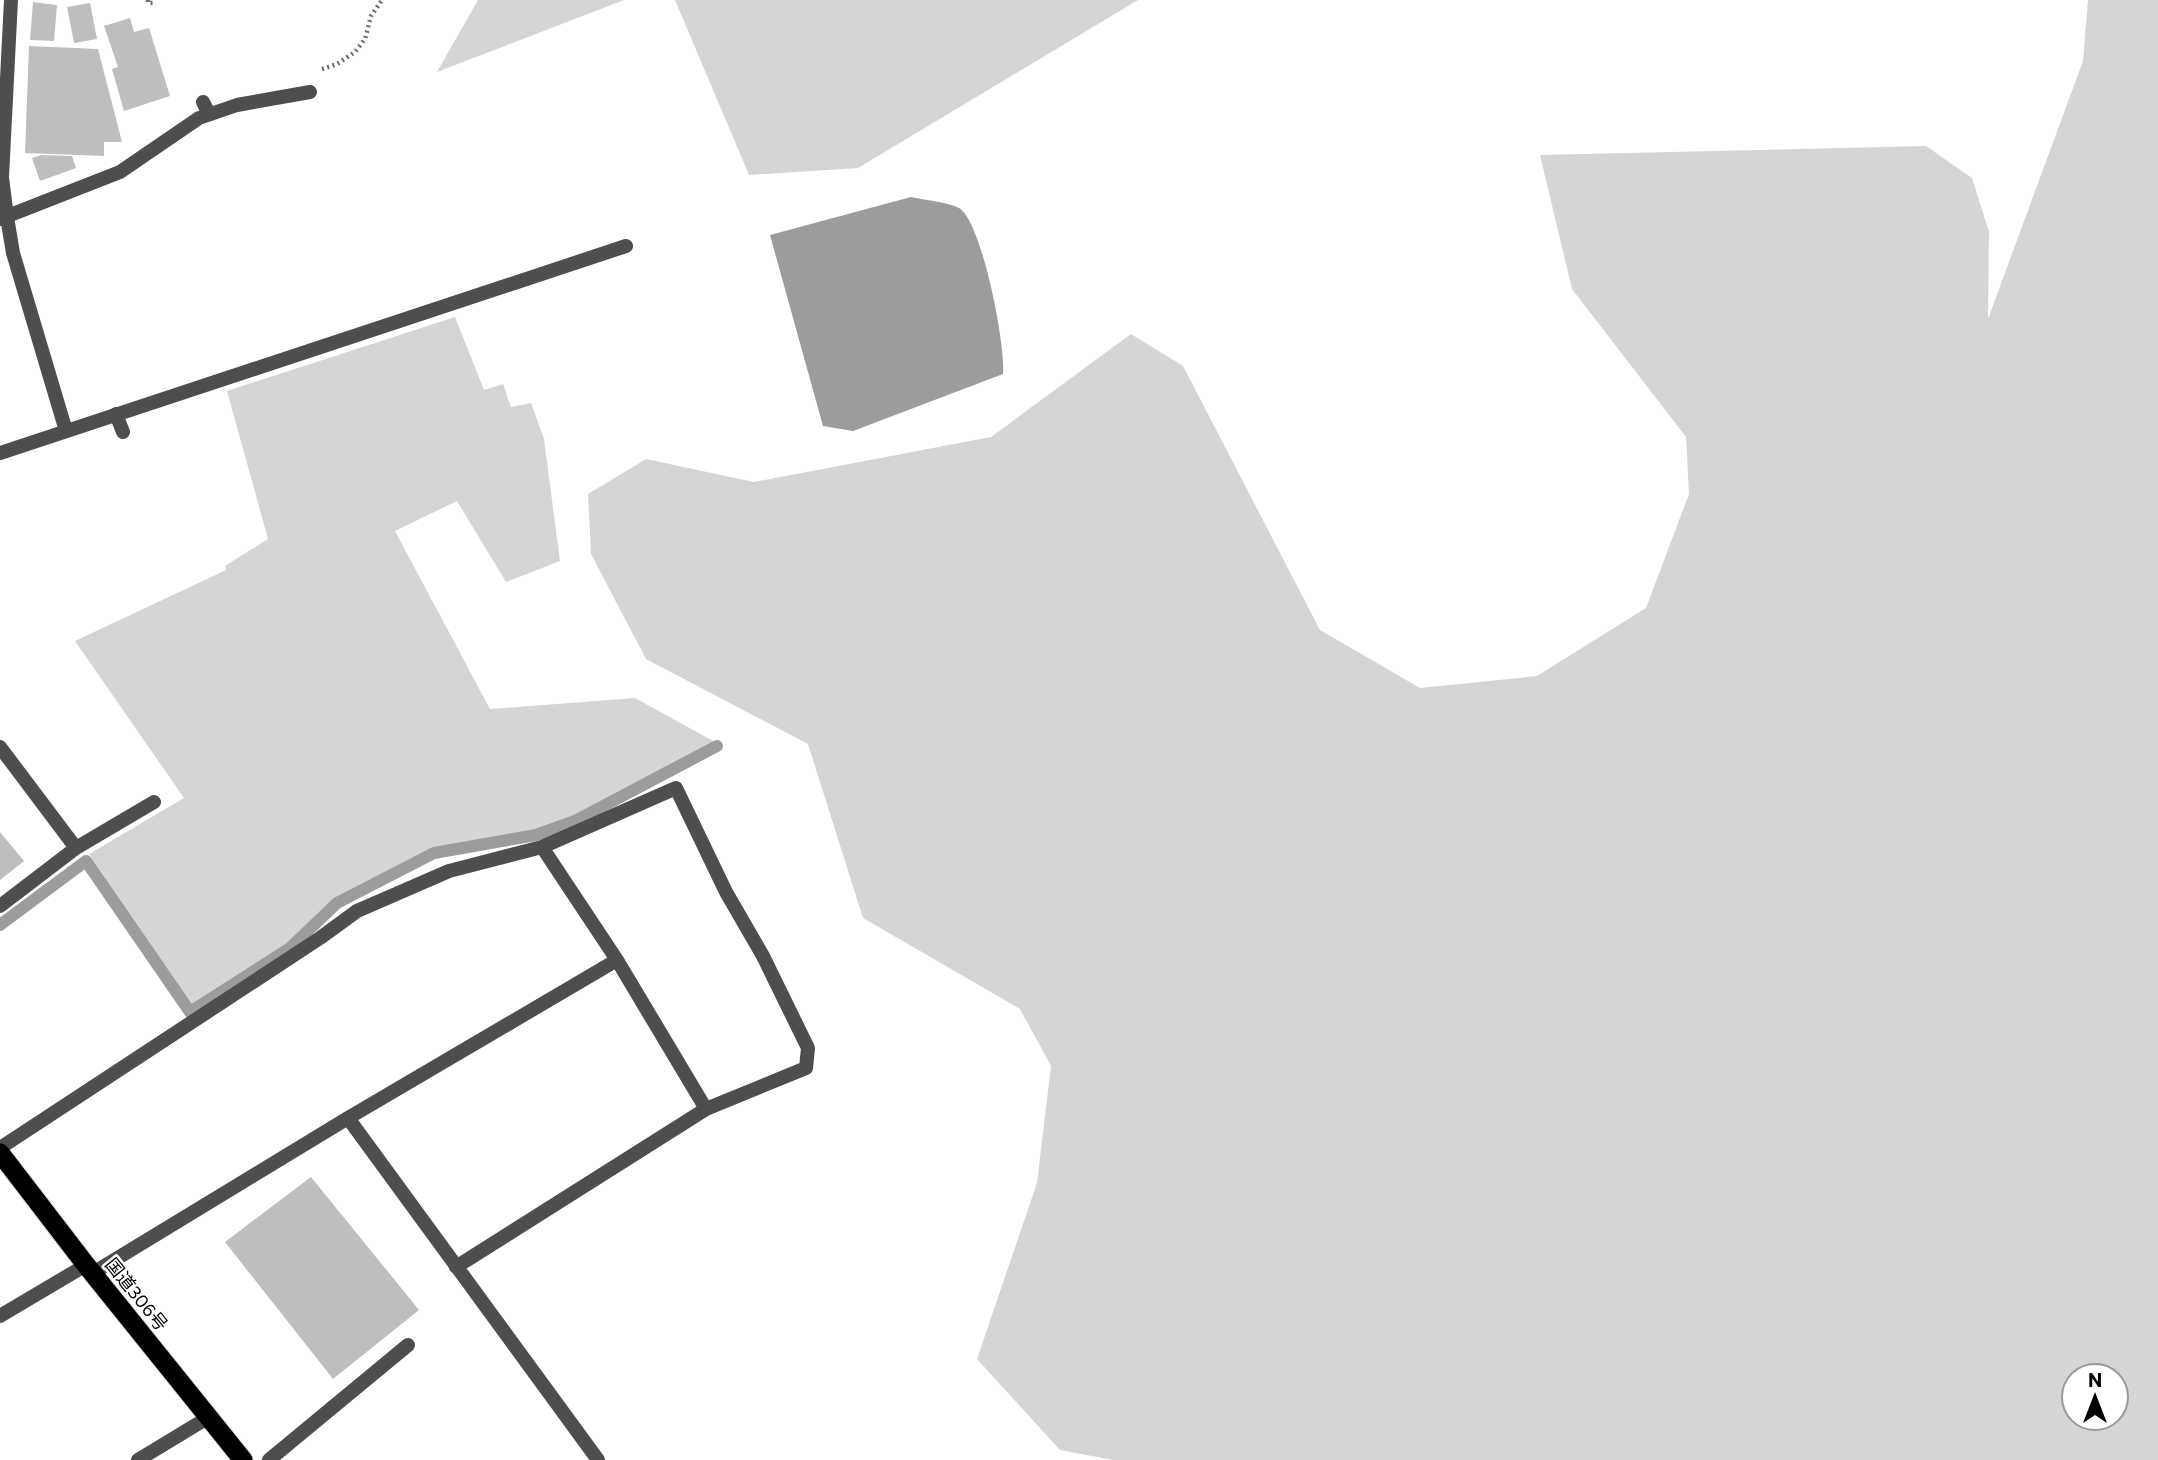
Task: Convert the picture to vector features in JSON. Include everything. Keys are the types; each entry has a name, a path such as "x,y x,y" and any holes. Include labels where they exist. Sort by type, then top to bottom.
{"highway":[{"name":"国道306号","path":"0,1153 89,1269 243,1460"}],"street":[{"path":"11,0 3,108 3,218 66,431"},
{"path":"3,218 120,172 199,118 206,108 310,92"},
{"path":"0,453 626,246"},
{"path":"117,414 123,432"},
{"path":"0,747 76,848"},
{"path":"0,1153 357,911 449,871 542,847 676,788 726,892 763,956 808,1048 806,1068 706,1109 456,1267"},
{"path":"0,906 76,848 154,802"},
{"path":"542,847 617,960 706,1109"},
{"path":"0,1316 89,1269 617,960"},
{"path":"348,1118 598,1460"},
{"path":"269,1460 408,1345"},
{"path":"138,1460 209,1417"}],"path":[{"path":"148,0 148,3 154,3"}],"shaded area":[{"path":"478,0 624,0 437,72"},
{"path":"675,0 1138,0 858,168 749,175"},
{"path":"2088,0 2158,0 2158,1460 1113,1460 1060,1450 977,1359 1037,1183 1051,1066 1020,1009 863,918 808,744 646,659 591,554 588,494 646,459 754,482 991,437 1131,334 1183,366 1320,630 1420,688 1537,676 1646,608 1689,494 1686,437 1572,289 1540,155 1926,146 1972,178 1989,232 1988,319 2083,61"},
{"path":"911,197 954,206 968,218 991,286 1001,338 1003,374 853,431 823,426 770,235"},
{"path":"455,317 484,390 503,384 511,407 531,403 544,439 560,561 506,582 457,501 395,531 490,709 635,698 715,742 571,820 536,833 433,851 336,901 288,947 192,1009 89,854 184,798 75,641 226,570 225,566 268,539 227,391"}],"building":[{"path":"33,2 57,5 54,41 30,40"},
{"path":"90,3 97,39 74,43 67,7"},
{"path":"130,18 134,32 149,28 170,96 124,111 112,69 118,67 104,26"},
{"path":"29,46 98,49 122,142 104,142 104,156 25,153"},
{"path":"41,155 72,156 76,168 40,181 32,158"},
{"path":"0,832 24,861 0,880"},
{"path":"311,1177 419,1310 333,1379 225,1242"}],"waterway":[{"path":"0,925 86,861 190,1012 290,948 337,903 434,853 536,835 575,821 717,746"}]}
